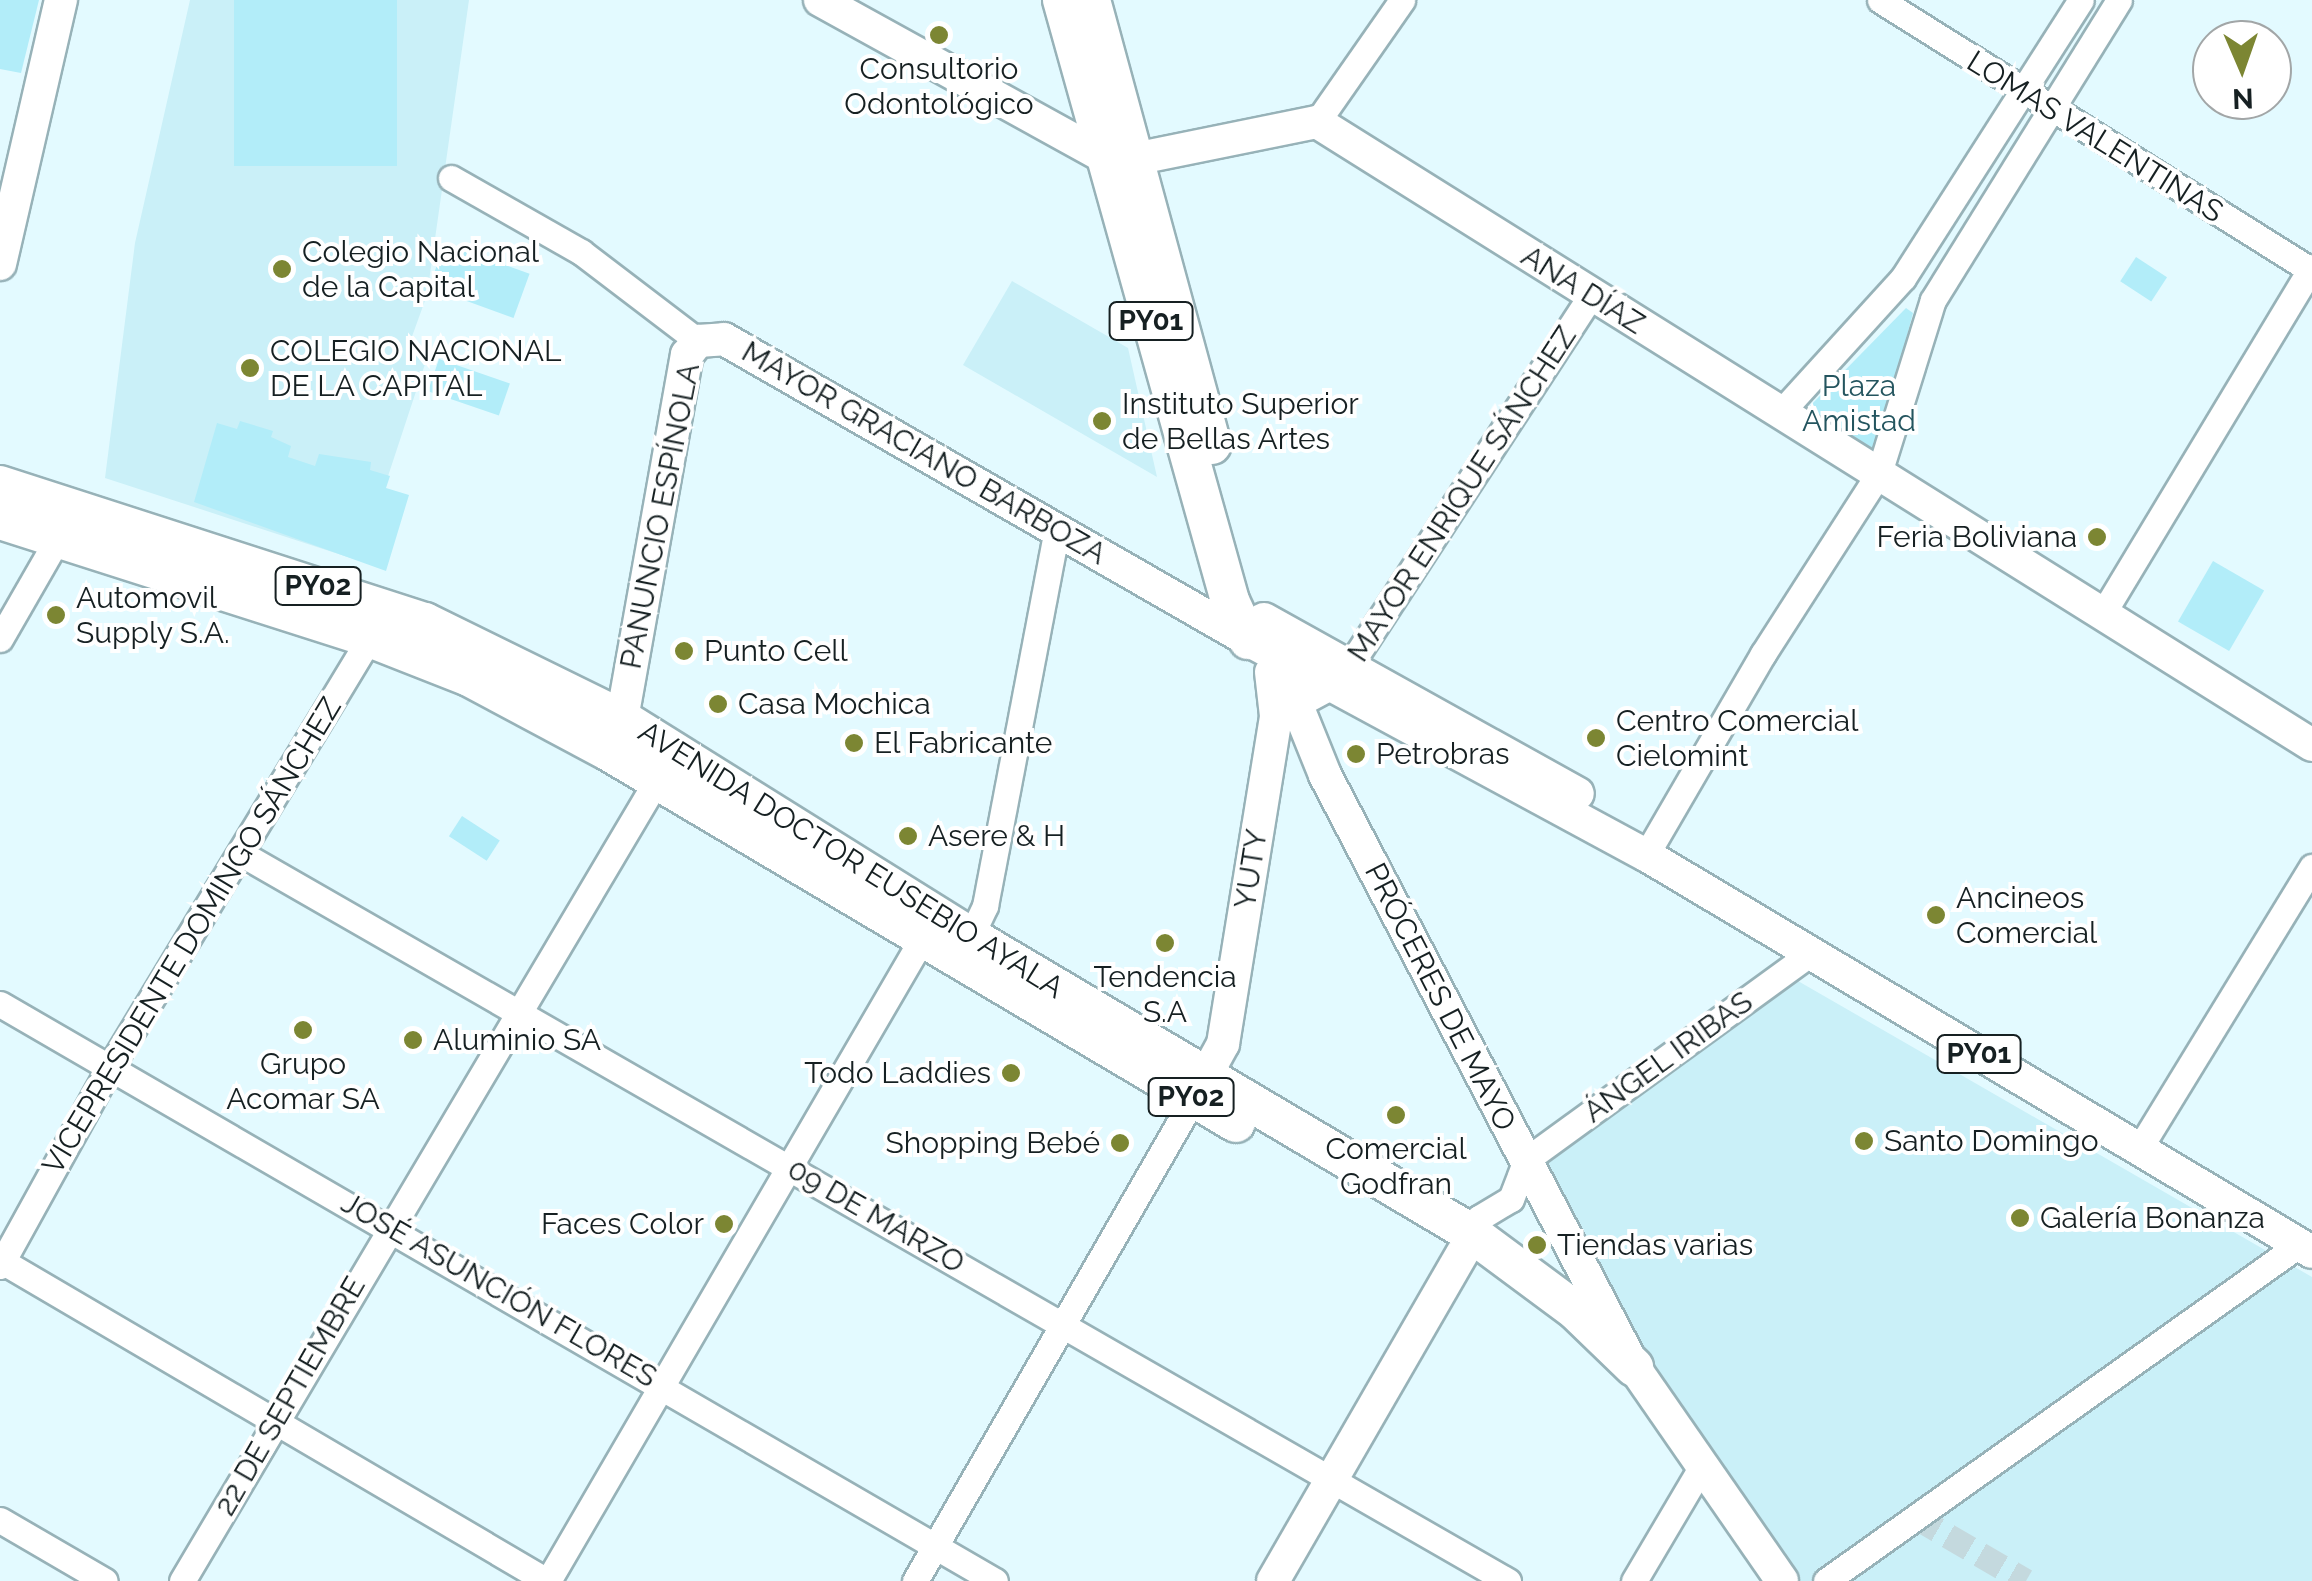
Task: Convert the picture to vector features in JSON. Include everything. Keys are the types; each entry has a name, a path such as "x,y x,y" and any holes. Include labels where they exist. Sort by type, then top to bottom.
{"highway":[{"name":"PY01","path":"1062,0 1167,271 1263,638"},
{"name":"PY01","path":"1091,0 1123,162 1230,601 1263,638"},
{"name":"AVENIDA DOCTOR EUSEBIO AYALA","path":"0,485 379,623 469,677 614,734 965,949 1476,1246 1576,1311 1634,1367"},
{"name":"AVENIDA DOCTOR EUSEBIO AYALA","path":"0,520 379,623"}],"main road":[{"path":"0,264 61,0"},
{"path":"820,0 1123,162 1317,122"},
{"name":"ANA DÍAZ","path":"1317,122 2312,745"},
{"name":"MAYOR GRACIANO BARBOZA","path":"698,340 724,339 1057,529 1263,638"},
{"name":"PANUNCIO ESPÍNOLA","path":"614,734 687,355 698,340"},
{"name":"PY01","path":"1263,638 1341,676 1651,847 2308,1241"},
{"name":"YUTY","path":"1200,1088 1221,1052 1267,772 1286,710 1263,638"},
{"name":"PRÓCERES DE MAYO","path":"1286,710 1321,766 1634,1367"},
{"path":"1267,772 1288,756 1321,766"},
{"name":"PY01","path":"1651,847 1811,954 2144,1140"},
{"path":"1274,1581 1332,1479 1476,1246"},
{"name":"PY02","path":"1634,1367 1782,1581"}],"street":[{"path":"1317,122 1402,0"},
{"name":"LOMAS VALENTINAS","path":"1880,0 2051,112 2311,269"},
{"path":"1781,412 1904,278 2080,0"},
{"path":"1651,847 1879,473 1933,300 2120,0"},
{"name":"MAYOR GRACIANO BARBOZA","path":"451,178 581,252 698,340"},
{"path":"2102,613 2311,269"},
{"path":"1904,278 1933,300"},
{"name":"MAYOR ENRIQUE SÁNCHEZ","path":"1286,710 1341,676 1591,296"},
{"path":"965,949 989,889 1057,529"},
{"path":"0,639 58,538"},
{"name":"VICEPRESIDENTE DOMINGO SÁNCHEZ","path":"1,1262 110,1067 379,623"},
{"name":"22 DE SEPTIEMBRE","path":"182,1581 666,765"},
{"name":"09 DE MARZO","path":"242,854 1508,1581"},
{"path":"2144,1140 2312,867"},
{"path":"1,1262 547,1581 666,1385 928,927"},
{"name":"ÁNGEL IRIBAS","path":"1526,1160 1811,954"},
{"name":"JOSÉ ASUNCIÓN FLORES","path":"0,1004 666,1385 995,1581"},
{"path":"914,1581 1200,1088"},
{"path":"1476,1246 1479,1218 1511,1199 1526,1160"},
{"path":"1826,1581 2308,1241"},
{"path":"1634,1581 1702,1466"},
{"path":"0,1520 105,1581"}],"shaded area":[{"name":"Colegio Nacional de la Capital","path":"190,0 469,0 427,295 410,342 430,349 360,561 105,478 135,243"},
{"name":"Instituto Superior de Bellas Artes","path":"1012,281 1128,348 1157,477 963,365"},
{"path":"1798,981 2312,1277 2312,1581 1800,1581 1655,1375 1544,1164 1550,1153"}],"green space":[{"path":"0,0 39,0 21,73 0,69"},
{"path":"234,0 397,0 397,166 234,166"},
{"path":"445,243 530,274 513,318 429,287"},
{"path":"2136,257 2167,277 2151,301 2120,281"},
{"name":"Plaza Amistad","path":"1906,308 1913,313 1876,455 1808,408"},
{"path":"439,359 510,383 499,416 428,391"},
{"path":"240,421 273,431 271,437 291,446 288,457 315,466 319,454 371,462 370,470 390,476 386,488 409,495 386,571 194,502 217,423 237,429"},
{"path":"2213,561 2264,590 2229,651 2178,622"},
{"path":"462,816 500,841 487,861 449,836"}],"tunnel":[{"path":"1916,1517 2026,1581"}],"place":[{"name":"Consultorio Odontológico","path":"939,35"},
{"name":"Colegio Nacional de la Capital","path":"282,269"},
{"name":"COLEGIO NACIONAL DE LA CAPITAL","path":"250,368"},
{"name":"Instituto Superior de Bellas Artes","path":"1102,421"},
{"name":"Feria Boliviana","path":"2097,537"},
{"name":"Automovil Supply S.A.","path":"56,615"},
{"name":"Punto Cell","path":"684,651"},
{"name":"Casa Mochica","path":"718,704"},
{"name":"Centro Comercial Cielomint","path":"1596,738"},
{"name":"El Fabricante","path":"854,743"},
{"name":"Petrobras","path":"1356,754"},
{"name":"Asere & H","path":"908,836"},
{"name":"Ancineos Comercial","path":"1936,915"},
{"name":"Tendencia S.A","path":"1165,943"},
{"name":"Grupo Acomar SA","path":"303,1030"},
{"name":"Aluminio SA","path":"413,1040"},
{"name":"Todo Laddies","path":"1011,1073"},
{"name":"Comercial Godfran","path":"1396,1115"},
{"name":"Santo Domingo","path":"1864,1141"},
{"name":"Shopping Bebé","path":"1120,1143"},
{"name":"Galería Bonanza","path":"2020,1218"},
{"name":"Faces Color","path":"724,1224"},
{"name":"Tiendas varias","path":"1537,1245"}]}
